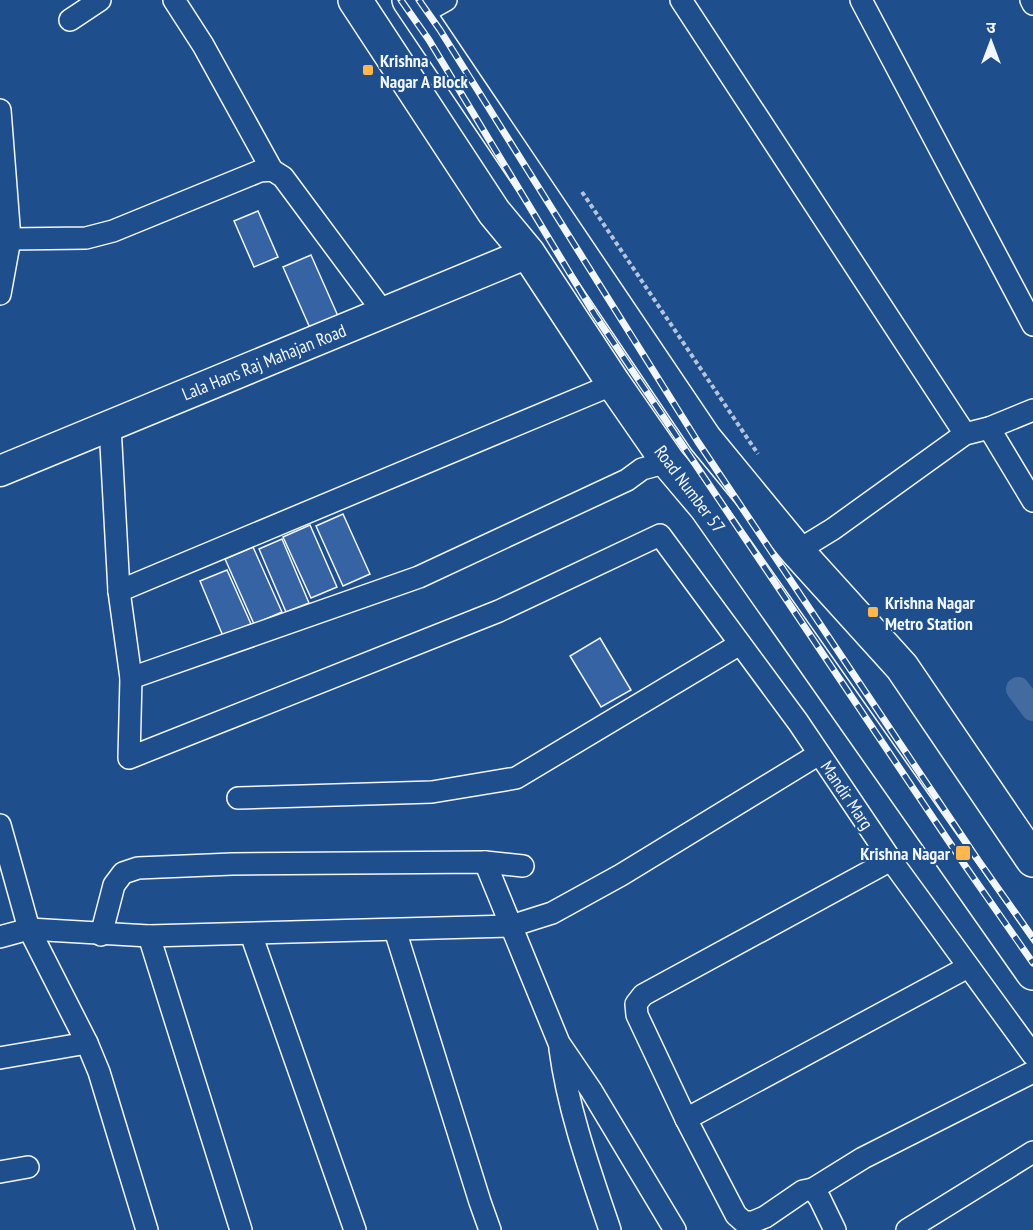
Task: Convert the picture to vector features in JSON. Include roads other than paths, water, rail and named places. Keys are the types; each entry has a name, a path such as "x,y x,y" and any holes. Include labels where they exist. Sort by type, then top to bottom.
{"main road":[{"name":"Road Number 57","path":"355,0 494,212 528,253 668,462 706,507 1033,973"},
{"path":"425,5 705,439 797,550 902,666 1033,861"}],"street":[{"path":"70,20 100,0"},
{"path":"174,0 203,45 272,170 283,177 384,313"},
{"path":"681,0 960,438"},
{"path":"861,0 1033,325"},
{"path":"1031,0 1033,4"},
{"path":"0,110 10,239 0,294"},
{"path":"10,239 86,238 112,231 260,171 272,170"},
{"name":"Lala Hans Raj Mahajan Road","path":"0,471 528,253"},
{"path":"119,591 614,384"},
{"path":"797,550 833,529 960,438 1033,410"},
{"path":"110,426 119,591 131,678 419,577 627,480 642,469 668,462"},
{"path":"989,428 1033,501"},
{"name":"Mandir Marg","path":"131,678 129,758 499,611 660,536 798,722 891,861 1033,1055"},
{"path":"238,798 432,792 516,778 740,644"},
{"path":"0,938 29,929 149,936 511,926 552,913 621,875 819,754"},
{"path":"0,825 29,929 87,1042 99,1072 147,1230"},
{"path":"891,861 643,995 636,1004 637,1016 686,1119 736,1215 744,1222 753,1222 765,1217 803,1191 813,1189 863,1158 1033,1072"},
{"path":"485,862 559,1042 591,1090 675,1230"},
{"path":"101,935 114,885 123,873 138,868 232,864 485,862 523,866"},
{"path":"395,930 490,1230"},
{"path":"250,934 355,1230"},
{"path":"149,936 241,1230"},
{"path":"686,1119 968,967"},
{"path":"0,1058 87,1042"},
{"path":"559,1042 563,1073 590,1170 610,1230"},
{"path":"908,1230 1033,1152"},
{"path":"0,1172 28,1167"},
{"path":"813,1189 835,1230"}],"waterway":[{"path":"1018,689 1033,709"}],"railway":[{"path":"401,0 429,40 595,315 1033,963"},
{"path":"419,0 698,442 978,860 1033,938"}],"place":[{"name":"Krishna Nagar A Block","path":"368,70"},
{"name":"Krishna Nagar Metro Station","path":"873,612"},
{"name":"Krishna Nagar","path":"963,853"}]}
